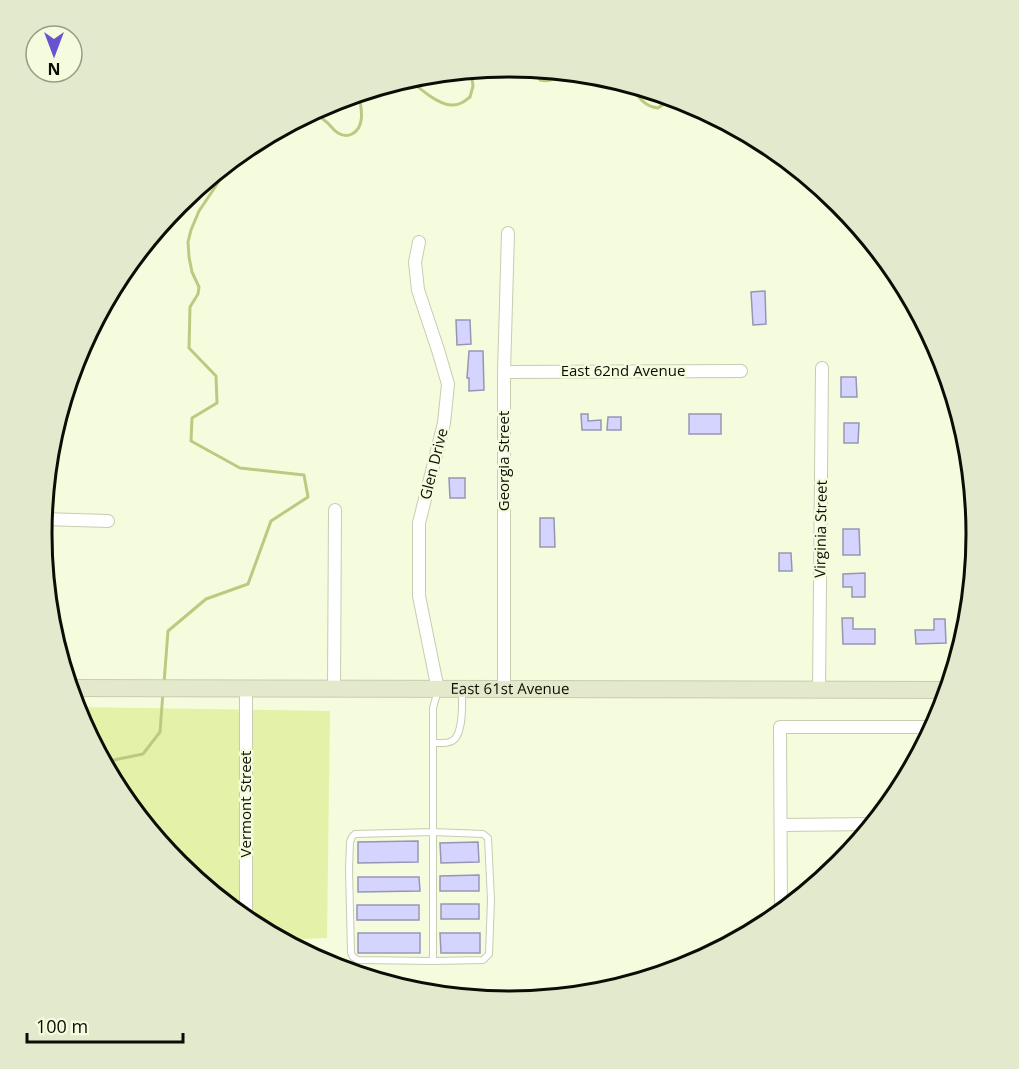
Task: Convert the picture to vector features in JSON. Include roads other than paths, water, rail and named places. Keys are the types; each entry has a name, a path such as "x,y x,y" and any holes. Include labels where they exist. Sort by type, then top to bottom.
{"main road":[{"name":"East 61st Avenue","path":"80,688 939,690"}],"street":[{"name":"Georgia Street","path":"504,690 504,372 508,233"},
{"name":"Glen Drive","path":"419,242 415,262 418,290 448,384 444,423 419,523 419,596 438,690"},
{"name":"Virginia Street","path":"819,691 822,368"},
{"name":"East 62nd Avenue","path":"504,372 741,371"},
{"path":"334,689 335,510"},
{"path":"53,519 108,521"},
{"name":"Vermont Street","path":"246,689 246,907"},
{"path":"781,902 780,727 924,727"},
{"path":"781,825 863,824"}],"lane":[{"path":"432,961 433,708 438,690"},
{"path":"433,743 453,741 458,736 462,690"},
{"path":"433,832 483,834 488,838 491,900 489,954 483,960 432,961 358,960 353,957 351,953 349,869 350,842 355,834 433,832"}],"waterway":[{"path":"539,78 543,81 553,79"},
{"path":"418,86 442,103 456,105 470,97 472,79"},
{"path":"639,97 649,106 658,108 663,104"},
{"path":"322,118 338,133 350,135 356,131 361,122 360,103"},
{"path":"164,683 168,631 206,599 248,584 271,521 308,497 304,475 240,468 191,441 192,418 217,403 216,376 189,348 190,307 198,294 199,287 192,272 188,242 199,211 218,183"},
{"path":"113,760 143,754 160,732 163,692"}]}
